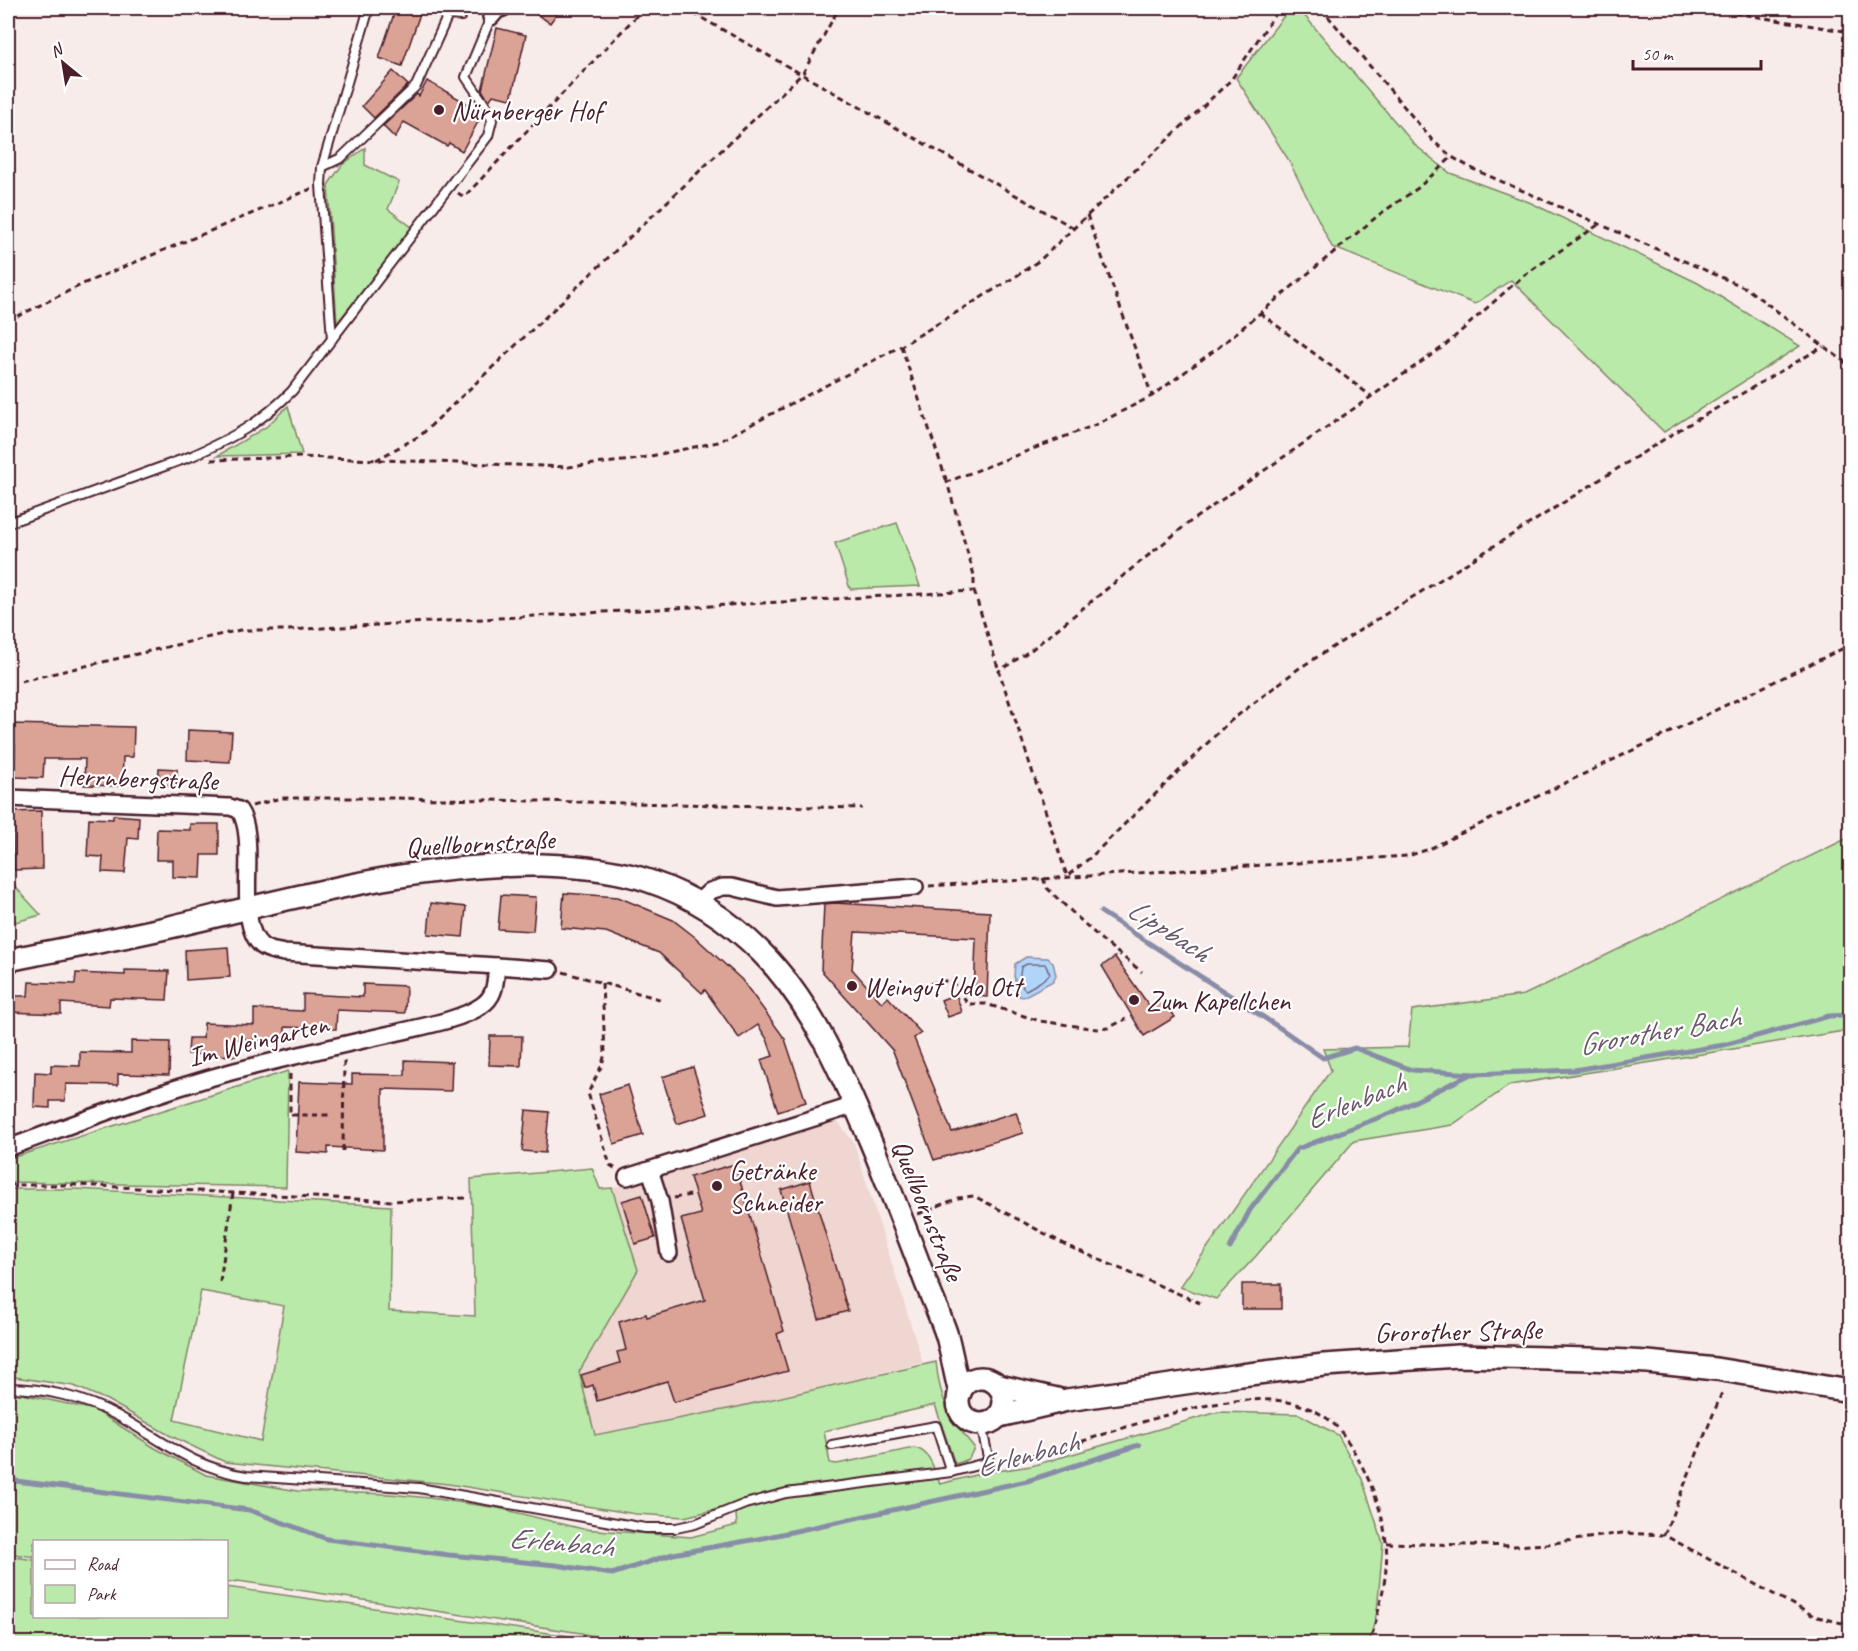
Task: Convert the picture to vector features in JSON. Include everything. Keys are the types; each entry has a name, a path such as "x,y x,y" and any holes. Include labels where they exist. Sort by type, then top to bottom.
{"main road":[{"name":"Quellbornstraße","path":"8,960 410,874 471,867 523,865 609,870 648,880 698,903 762,953 780,973 816,1028 855,1105 903,1221 946,1336 960,1392"},
{"name":"Quellbornstraße","path":"946,1336 968,1362 993,1382"},
{"name":"Grorother Straße","path":"990,1420 1067,1400 1241,1375 1392,1359 1458,1356 1648,1362 1851,1391"},
{"path":"973,1379 993,1382 1005,1401 990,1420 969,1421 961,1411 958,1399 963,1387 973,1379"},
{"name":"Grorother Straße","path":"993,1382 1029,1394 1067,1400"}],"street":[{"name":"Herrnbergstraße","path":"8,798 230,807 239,810 245,823 248,907"},
{"path":"698,903 710,891 723,887 777,898 915,887"},
{"path":"248,907 252,929 260,945 270,951 550,970"},
{"name":"Im Weingarten","path":"8,1148 179,1087 291,1057 432,1024 481,1007 494,992 497,966"},
{"path":"627,1178 855,1105"},
{"path":"650,1170 660,1201 669,1253"}],"lane":[{"path":"332,339 321,184 322,167 369,8"},
{"path":"322,167 341,158 416,86 448,15 460,16 464,8"},
{"path":"8,523 192,456 247,429 270,413 292,391 488,136 492,120 487,108 466,77 495,11"},
{"path":"8,1388 51,1393 95,1406 116,1415 193,1460 227,1473 428,1489 645,1528 676,1528 695,1524 745,1504 786,1493 951,1472 989,1462 990,1420"},
{"path":"832,1445 936,1426 951,1472"}],"path":[{"path":"449,187 464,197 644,8"},
{"path":"684,8 803,73 1074,228"},
{"path":"375,461 421,435 803,73 839,8"},
{"path":"192,456 212,461 300,457 568,467 632,460 718,442 901,346 1040,260 1231,81 1280,8"},
{"path":"1321,8 1433,141 1452,157 1473,169 1598,225 1746,288 1851,366"},
{"path":"1704,8 1851,32"},
{"path":"947,482 1095,425 1152,396 1219,347 1380,214 1418,188 1452,157"},
{"path":"8,321 85,283 321,184"},
{"path":"1087,215 1152,396"},
{"path":"999,671 1031,650 1191,521 1443,347 1522,276 1598,225"},
{"path":"1260,313 1371,396"},
{"path":"901,346 947,482 974,575 974,591 999,671 1067,876"},
{"path":"1067,876 1091,857 1228,723 1298,669 1679,430 1824,346"},
{"path":"21,681 240,630 300,629 974,591"},
{"path":"915,887 1408,856 1429,849 1851,645"},
{"path":"239,810 281,798 862,808"},
{"path":"1043,878 1047,888 1103,941 1142,972"},
{"path":"550,970 663,1000"},
{"path":"920,986 949,981 959,987 967,1004 986,1004 1040,1021 1097,1029 1108,1028 1126,1019"},
{"path":"602,983 605,1053 602,1065 588,1093 610,1165 627,1178"},
{"path":"343,1151 344,1044"},
{"path":"291,1057 290,1115 329,1115"},
{"path":"8,1185 78,1185 393,1202 465,1198"},
{"path":"220,1282 233,1193"},
{"path":"660,1201 695,1194"},
{"path":"903,1221 958,1198 974,1196 1070,1247 1200,1303"},
{"path":"1664,1535 1730,1372"},
{"path":"989,1462 1031,1456 1202,1406 1239,1400 1270,1400 1311,1409 1325,1416 1348,1440 1372,1488 1387,1543 1386,1569 1370,1644"},
{"path":"1387,1543 1514,1546 1547,1544 1622,1533 1664,1535 1814,1616 1851,1625 1841,1644"}],"shaded area":[{"path":"835,1118 854,1143 923,1363 733,1408 595,1435 579,1372 638,1270 612,1188"}],"green space":[{"path":"1290,8 1298,8 1415,145 1450,173 1529,202 1698,283 1800,346 1664,432 1511,280 1475,304 1332,247 1288,159 1236,78"},
{"path":"365,148 365,165 399,182 388,209 413,228 337,323 328,185 342,165"},
{"path":"288,406 302,454 217,456 266,427"},
{"path":"897,523 920,586 850,589 835,543"},
{"path":"1850,837 1850,1030 1510,1085 1452,1125 1354,1141 1256,1256 1216,1299 1180,1287 1331,1070 1323,1049 1408,1047 1412,1010 1524,995"},
{"path":"10,880 41,915 8,924 8,881"},
{"path":"288,1071 286,1187 8,1182 8,1159"},
{"path":"592,1168 600,1189 612,1188 638,1270 579,1372 595,1435 733,1408 936,1362 940,1387 947,1408 974,1447 968,1459 955,1464 935,1405 824,1431 830,1463 837,1464 914,1448 928,1457 940,1484 983,1473 1031,1466 1218,1412 1299,1414 1338,1435 1362,1479 1383,1543 1377,1612 1369,1644 8,1643 8,1556 33,1560 33,1618 228,1618 228,1587 584,1638 597,1637 238,1581 228,1583 228,1540 33,1540 33,1557 8,1553 8,1391 95,1410 155,1448 206,1475 298,1491 389,1494 430,1498 498,1508 583,1529 691,1537 737,1525 735,1505 684,1517 636,1514 448,1484 225,1462 169,1435 107,1400 74,1386 8,1376 8,1189 76,1189 391,1206 389,1311 475,1316 471,1179","holes":["201,1291 284,1306 261,1441 174,1420"]}],"water":[{"path":"1026,957 1048,958 1053,963 1056,975 1053,981 1023,997 1019,996 1014,976 1015,964"}],"building":[{"path":"396,8 422,8 402,66 379,58"},
{"path":"527,8 561,8 550,23"},
{"path":"497,28 526,35 511,99 493,95 489,101 482,90"},
{"path":"393,71 408,85 374,118 362,106"},
{"name":"Nürnberger Hof","path":"427,81 477,109 478,106 483,113 462,151 449,143 447,146 404,122 395,138 383,126 417,94 419,96"},
{"path":"11,724 134,727 133,757 123,757 122,786 84,785 85,759 44,759 43,778 14,777 15,745 11,745"},
{"path":"188,730 232,732 230,762 187,760"},
{"path":"159,768 177,769 177,786 158,786"},
{"path":"41,811 42,869 14,870 12,812"},
{"path":"113,815 139,817 138,839 128,838 125,873 102,872 103,857 87,856 89,818 113,819"},
{"path":"190,824 219,824 219,855 202,855 201,878 173,877 173,860 156,860 157,829 190,830"},
{"path":"564,893 618,897 673,920 695,937 742,980 785,1039 806,1102 778,1111 761,1060 773,1056 767,1039 758,1025 739,1038 705,990 702,993 659,953 606,932 561,928"},
{"path":"501,895 536,897 533,931 498,929"},
{"path":"431,903 466,907 463,937 428,934"},
{"path":"824,904 990,912 987,997 974,996 976,938 855,932 852,969 882,1003 888,997 921,1033 914,1038 952,1132 1016,1112 1023,1133 934,1160 893,1051 821,970"},
{"path":"228,947 230,977 186,980 185,950"},
{"path":"1115,957 1150,1007 1163,999 1175,1017 1144,1036 1102,966"},
{"path":"125,970 169,971 167,1000 110,998 109,1006 61,1003 61,1014 8,1012 8,996 28,996 29,982 75,984 76,973 125,975"},
{"path":"363,984 406,986 405,1013 337,1010 336,1029 285,1027 285,1041 236,1039 236,1056 188,1054 189,1038 203,1038 204,1023 254,1025 254,1009 303,1011 303,994 363,997"},
{"path":"956,994 962,1012 948,1017 941,1000"},
{"path":"490,1036 522,1036 521,1066 489,1065"},
{"path":"131,1041 170,1042 169,1075 118,1074 118,1085 66,1084 65,1101 50,1101 50,1108 34,1107 35,1072 51,1073 51,1065 80,1066 80,1052 131,1053"},
{"path":"405,1060 452,1062 451,1091 383,1089 383,1150 328,1147 328,1154 296,1152 299,1082 352,1084 352,1074 405,1075"},
{"path":"693,1067 708,1114 677,1124 662,1077"},
{"path":"628,1085 643,1135 614,1144 599,1094"},
{"path":"526,1110 549,1112 545,1153 522,1151"},
{"path":"735,1164 784,1331 777,1334 788,1371 674,1402 667,1381 597,1401 593,1385 585,1388 581,1375 620,1363 617,1352 626,1350 619,1322 646,1314 647,1317 705,1300 681,1219 701,1214 690,1177"},
{"path":"810,1181 848,1311 819,1319 781,1190"},
{"path":"642,1195 655,1238 635,1244 622,1201"},
{"path":"1242,1284 1281,1284 1281,1309 1242,1309"}],"waterway":[{"name":"Lippbach","path":"1101,912 1323,1058 1355,1048 1412,1070 1473,1074 1574,1070 1724,1045 1829,1016 1850,1015"},
{"name":"Erlenbach","path":"1230,1248 1250,1210 1297,1149 1391,1113 1471,1074"},
{"name":"Erlenbach","path":"8,1480 249,1510 327,1539 449,1555 556,1565 612,1574 673,1554 763,1538 1027,1481 1139,1445"}],"place":[{"name":"Nürnberger Hof","path":"439,110"},
{"name":"Weingut Udo Ott","path":"852,986"},
{"name":"Zum Kapellchen","path":"1134,1000"},
{"name":"Getränke Schneider","path":"717,1186"}],"water label":[{"name":"Grorother Bach","path":"1659,1031"}]}
